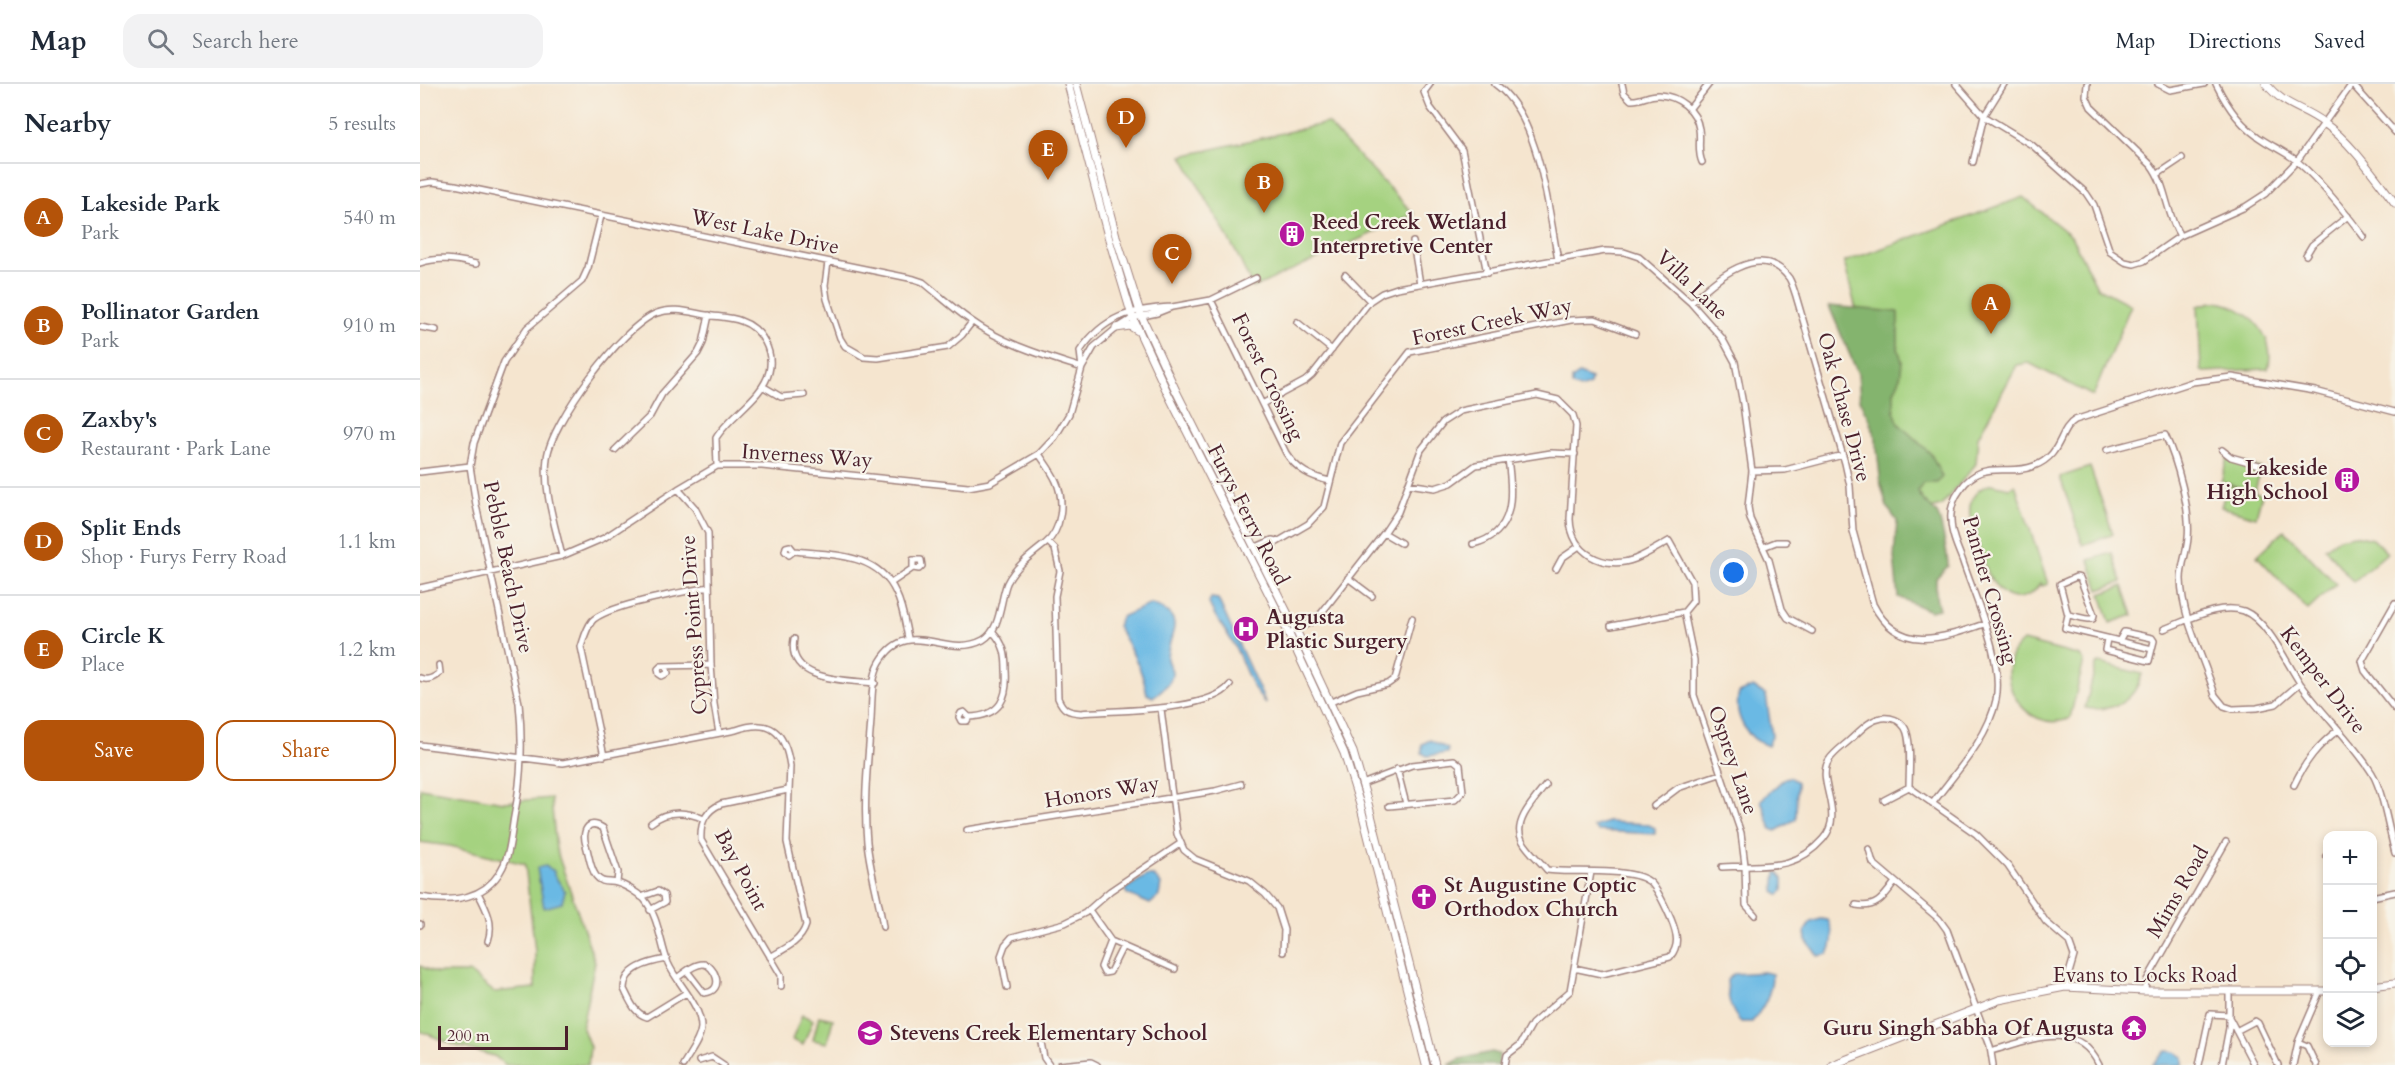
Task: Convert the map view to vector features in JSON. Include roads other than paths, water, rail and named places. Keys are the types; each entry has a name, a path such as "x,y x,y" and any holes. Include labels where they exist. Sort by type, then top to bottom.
{"main road":[{"name":"Furys Ferry Road","path":"1068,84 1132,315 1288,633 1344,753 1426,1065"},
{"name":"Furys Ferry Road","path":"1077,84 1100,174 1141,314 1331,702 1353,752 1435,1065"},
{"path":"2266,84 2285,103 2324,123 2370,170 2395,203"},
{"path":"1092,177 1100,174"},
{"path":"1116,328 1130,326 1140,332"},
{"path":"2377,985 2395,983"},
{"name":"Evans to Locks Road","path":"1832,1065 1999,1000 2065,987 2144,991 2323,991"}],"street":[{"path":"1430,84 1424,92 1430,107 1462,150 1487,273"},
{"path":"1495,84 1512,99 1535,145 1558,260"},
{"path":"1622,84 1624,93 1631,100 1658,95 1673,98 1694,112 1699,130 1698,144 1702,162"},
{"path":"1689,108 1709,84"},
{"path":"1956,84 1984,116 2032,145 2086,193 2094,205 2106,246 2116,257 2134,264 2144,261 2180,236 2246,207 2265,194 2297,161 2352,84 2395,132"},
{"path":"1973,162 1984,116 2004,84"},
{"path":"2086,84 2086,96 2091,107 2158,174 2175,228 2180,236"},
{"path":"2158,84 2170,90 2204,84"},
{"path":"2216,84 2226,106 2237,119 2263,141 2297,161 2348,216 2364,237"},
{"path":"2158,174 2182,158"},
{"name":"West Lake Drive","path":"420,184 432,182 455,185 904,276 923,282 972,322 1017,345 1082,368"},
{"name":"Pebble Beach Drive","path":"478,893 495,878 508,853 520,790 522,734 519,703 471,466 474,443 504,362 527,328 582,281 588,268 601,216"},
{"path":"2306,255 2312,245 2348,216"},
{"path":"1413,242 1420,284"},
{"name":"Villa Lane","path":"1262,404 1305,381 1370,301 1382,293 1397,288 1605,250 1624,252 1639,257 1691,303 1722,338 1735,362 1752,471 1748,507 1750,519 1763,548 1782,609 1788,618 1812,631"},
{"path":"420,263 452,259 476,264"},
{"path":"828,262 826,292 840,338 845,346 864,357 878,358 948,347 972,322"},
{"name":"Oak Chase Drive","path":"1691,303 1722,275 1744,266 1765,264 1783,272 1789,279 1796,296 1843,455 1850,486 1853,531 1873,604 1879,615 1890,626 1914,639 1937,639 1984,624"},
{"path":"1345,274 1370,301"},
{"name":"Inverness Way","path":"1082,368 1080,351 1089,338 1111,320 1211,300 1256,278"},
{"name":"Forest Crossing","path":"1211,300 1292,462 1306,474 1330,481"},
{"path":"562,556 545,478 547,456 553,434 577,395 603,360 634,329 655,313 674,309 743,321 761,335 770,354 769,371 764,387 730,418 716,438 717,466"},
{"path":"615,450 650,417 662,394 698,353 709,315"},
{"name":"Inverness Way","path":"420,588 562,556 604,538 717,466 762,466 968,487 990,483 1039,454 1055,437 1069,414 1082,368 1097,344 1132,315"},
{"name":"Forest Creek Way","path":"1256,551 1274,546 1276,541 1308,524 1324,507 1340,443 1410,352 1571,320 1595,319 1635,334"},
{"path":"1297,322 1332,350"},
{"path":"420,327 436,330"},
{"path":"1089,338 1097,344"},
{"name":"Panther Crossing","path":"1932,804 1984,730 1994,706 1997,670 1951,522 1955,498 1963,485 1973,476 1997,468 2015,470 2034,466 2049,458 2069,425 2075,420 2202,380 2244,378 2332,395 2395,412"},
{"path":"764,387 782,397 804,395"},
{"path":"1288,633 1316,620 1384,533 1398,512 1421,450 1443,422 1460,411 1537,395 1558,400 1573,415 1576,426 1570,531 1578,547 1593,557 1619,562 1634,559 1669,541 1692,582 1693,602 1684,612 1611,626"},
{"path":"2107,450 2165,435 2175,460 2189,520 2187,551 2181,578 2189,620 2215,695 2224,706 2242,709 2276,704 2300,683"},
{"path":"2222,450 2230,457 2266,467 2266,469"},
{"path":"1408,484 1435,488 1451,483 1476,465 1551,453 1575,454"},
{"path":"883,927 870,861 865,807 875,683 879,664 888,651 908,638 962,645 984,640 993,632 1008,581 1031,555 1048,542 1057,526 1061,498 1056,482 1039,454"},
{"path":"1752,471 1785,470 1843,455"},
{"path":"1473,544 1496,533 1507,517 1512,494 1508,459"},
{"path":"420,472 471,466"},
{"name":"Cypress Point Drive","path":"678,489 695,508 708,533 711,664 719,733"},
{"path":"1384,533 1401,543"},
{"path":"1048,542 1055,549 1060,571 1055,604 1058,698 1062,708 1069,712 1081,713 1161,709 1224,692 1230,685"},
{"path":"1763,548 1776,542 1786,542"},
{"path":"1556,569 1562,558 1578,547"},
{"path":"794,551 859,559 882,572 897,595 908,638"},
{"path":"891,584 913,568"},
{"path":"2068,615 2080,616 2088,620 2093,619 2094,615 2080,578 2076,576 2060,584 2068,615 2065,628 2152,650"},
{"path":"1348,578 1372,596"},
{"path":"604,756 581,647 593,620 610,611 709,587"},
{"path":"2395,603 2362,661 2364,671 2395,709"},
{"name":"Kemper Drive","path":"2164,629 2209,612 2222,610 2233,609 2253,617 2271,638 2300,683 2373,775 2395,853"},
{"name":"Osprey Lane","path":"1684,612 1694,660 1694,695 1741,833 1746,905 1755,915"},
{"path":"1331,702 1388,684 1395,679 1412,618"},
{"path":"969,717 990,712 1005,699 1007,688 1005,648 993,632"},
{"path":"2108,639 2105,650 2149,661 2154,641 2149,637 2124,632 2119,641"},
{"path":"794,639 793,651 796,659 806,671 875,683"},
{"path":"666,666 711,664"},
{"path":"420,678 426,680 440,673 439,665"},
{"path":"1161,709 1177,834 1184,850 1195,859 1249,881 1265,894 1277,909 1284,930 1282,952"},
{"path":"1722,867 1786,864 1797,860 1824,838 1832,819 1826,774 1829,759 1870,722 1887,718 1897,720 1904,725 1908,740 1909,787"},
{"path":"420,745 563,763 719,733 753,724 764,725 778,733 789,756 787,842 806,925 804,934 770,957"},
{"path":"2294,785 2304,764 2320,744 2338,730"},
{"path":"1362,784 1412,765 1454,760 1461,768 1463,792 1455,800 1389,806"},
{"path":"1397,770 1406,804"},
{"path":"1654,806 1678,788 1720,774"},
{"name":"Honors Way","path":"967,830 1215,791 1241,784"},
{"path":"1546,785 1521,821 1519,829 1524,844 1547,870 1630,873 1651,883 1674,926 1677,938 1676,949 1670,957 1602,974 1574,968"},
{"path":"1909,787 1976,834 2008,866 2046,922 2069,942 2074,956 2065,987"},
{"path":"1884,800 1909,787"},
{"name":"Bay Point","path":"781,986 781,975 701,840 700,832 704,819 712,808 721,804 788,790"},
{"path":"651,823 658,817 681,812 704,819"},
{"path":"617,883 618,872 603,828 588,826 584,832 584,838 593,871 598,879 617,883 641,897 651,910 667,959 700,1018 701,1030 684,1065"},
{"name":"Mims Road","path":"2144,991 2147,980 2226,842"},
{"path":"1007,987 1001,956 1005,945 1012,937 1065,923 1089,910 1110,891 1181,843"},
{"path":"1869,849 1873,863 1939,919 1947,930 1991,1051 1993,1065"},
{"path":"1505,1065 1507,1055 1520,1045 1532,1024 1570,991 1591,872"},
{"path":"1856,905 1874,906 1895,882"},
{"path":"641,897 658,891 664,895 665,902 651,910"},
{"path":"2377,896 2395,892"},
{"path":"420,897 440,901 457,900 478,893 489,916 491,930 488,941"},
{"path":"1089,910 1111,941 1175,969"},
{"path":"1111,941 1101,967 1104,973 1110,972 1123,946"},
{"path":"667,959 645,965 628,975 624,989 632,1006 637,1012 647,1017 686,993"},
{"path":"677,978 687,971 699,964 705,963 709,966 717,985 714,989 704,993 687,971"},
{"path":"2222,1065 2229,1029 2229,991"},
{"path":"2293,1065 2298,1042 2323,993"},
{"path":"2199,1065 2210,1014 2229,1016"},
{"path":"2229,1016 2254,1065"},
{"path":"2236,1031 2255,1021 2258,1023 2278,1065"},
{"path":"1991,1051 2048,1036 2064,1036 2080,1041 2092,1051 2099,1065"},
{"path":"1040,1037 1044,1058 1049,1065"},
{"path":"2298,1042 2307,1046 2316,1065"},
{"path":"689,1055 698,1063 712,1058 724,1065"},
{"path":"1060,1065 1091,1062 1097,1065"}],"water":[{"path":"1579,374 1591,379 1590,385 1580,389 1572,386 1572,379"},
{"path":"1211,598 1218,599 1266,704 1255,690 1233,643 1214,613 1209,603"},
{"path":"1151,604 1170,615 1174,626 1167,658 1172,671 1171,680 1153,697 1147,694 1139,666 1117,626 1121,617"},
{"path":"1753,687 1766,695 1772,736 1768,746 1753,738 1740,718 1739,693"},
{"path":"1430,740 1448,749 1447,753 1427,756 1422,753 1422,744"},
{"path":"1790,777 1797,782 1796,819 1776,831 1771,829 1761,800 1785,778"},
{"path":"1608,822 1647,824 1655,828 1655,834 1598,831 1593,827"},
{"path":"545,866 554,871 554,875 565,891 562,903 544,908 537,868"},
{"path":"1776,872 1783,879 1783,890 1779,895 1774,892"},
{"path":"1146,876 1154,876 1161,884 1159,896 1150,904 1127,894 1125,889"},
{"path":"1821,919 1828,920 1832,941 1828,954 1818,956 1806,940 1805,931 1811,922"},
{"path":"1764,972 1772,974 1771,987 1766,1000 1752,1022 1741,1022 1730,1003 1727,980 1733,974"},
{"path":"2166,1051 2175,1052 2183,1057 2183,1065 2152,1065"}],"place":[{"name":"Split Ends","path":"1126,148"},
{"name":"Circle K","path":"1048,180"},
{"name":"Pollinator Garden","path":"1264,213"},
{"name":"Reed Creek Wetland Interpretive Center","path":"1292,234"},
{"name":"Zaxby's","path":"1172,284"},
{"name":"Lakeside Park","path":"1991,334"},
{"name":"Lakeside High School","path":"2347,480"},
{"name":"Augusta Plastic Surgery","path":"1246,629"},
{"name":"St Augustine Coptic Orthodox Church","path":"1424,897"},
{"name":"Guru Singh Sabha Of Augusta","path":"2134,1028"},
{"name":"Stevens Creek Elementary School","path":"870,1033"}]}
